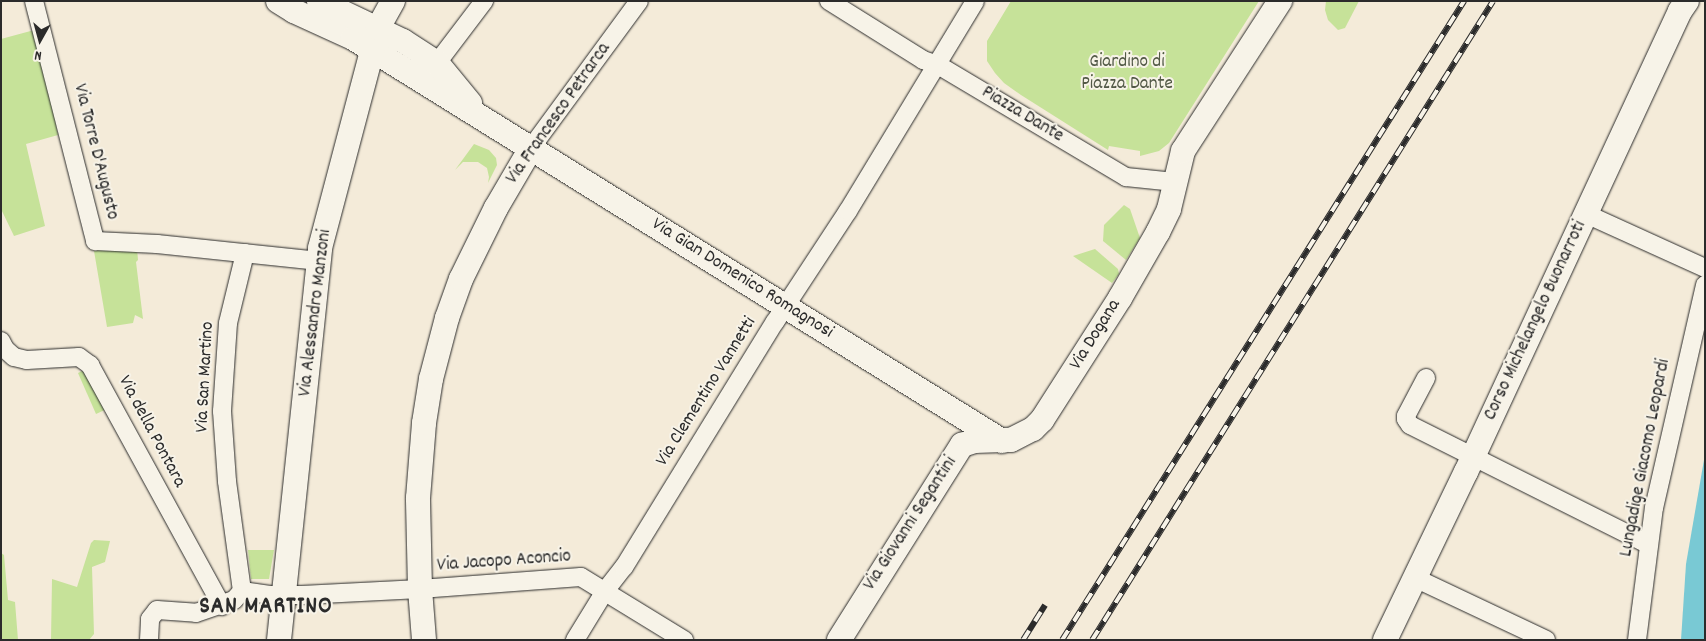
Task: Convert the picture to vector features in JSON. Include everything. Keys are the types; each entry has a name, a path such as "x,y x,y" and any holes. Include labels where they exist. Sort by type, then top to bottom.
{"main road":[{"path":"278,1 313,6 353,38 375,39"},
{"name":"Via Alessandro Manzoni","path":"279,640 282,595 319,261 375,39 393,1"},
{"path":"1175,182 1184,150 1280,1"},
{"name":"Corso Michelangelo Buonarroti","path":"1385,640 1474,456 1677,18 1687,1"},
{"name":"Via Gian Domenico Romagnosi","path":"375,39 403,41 436,63 481,118"},
{"name":"Via Gian Domenico Romagnosi","path":"375,39 481,118 786,305 1002,441"},
{"name":"Via Francesco Petrarca","path":"424,640 420,589 418,512 420,462 429,391 438,350 461,279 496,208 531,148"},
{"name":"Via Dogana","path":"1002,441 1023,434 1042,420 1120,298 1158,232 1169,208 1175,182"},
{"name":"Via Giovanni Segantini","path":"839,640 962,445 974,441 1002,441"}],"street":[{"name":"Via Torre D'Augusto","path":"34,1 95,241 152,243 319,261"},
{"path":"436,63 484,1"},
{"name":"Via Francesco Petrarca","path":"531,148 639,1"},
{"name":"Piazza Dante","path":"829,1 923,60 938,65 1126,177 1175,182"},
{"path":"938,65 975,1"},
{"name":"Via Clementino Vannetti","path":"575,640 605,591 624,567 786,305 848,211 938,65"},
{"path":"1586,214 1705,268"},
{"name":"Via San Martino","path":"242,591 233,534 222,411 228,323 245,253"},
{"name":"Lungadige Giacomo Leopardi","path":"1637,640 1654,508 1705,285"},
{"name":"Via della Pontara","path":"1,341 5,349 14,357 27,360 79,358 90,365 222,606"},
{"path":"1426,378 1406,420 1410,425 1648,544"},
{"name":"Via Jacopo Aconcio","path":"242,591 282,595 370,592 581,577 684,640"},
{"path":"1414,578 1546,640"},
{"path":"149,640 150,619 157,610 196,613 222,606 234,600 242,591"}],"green space":[{"name":"Giardino di Piazza Dante","path":"1011,1 1259,1 1169,143 1159,151 1140,156 1140,151 1109,146 1108,150 1021,95 1004,83 995,73 987,61 987,41"},
{"path":"1326,1 1359,1 1345,28 1338,30 1328,20 1325,10"},
{"path":"38,29 58,135 26,144 45,226 14,236 1,209 1,39"},
{"path":"474,144 489,150 496,158 497,165 488,183 487,168 478,162 463,162 455,170"},
{"path":"1124,205 1130,209 1140,238 1126,260 1103,241 1104,225"},
{"path":"114,247 137,248 138,260 136,262 143,319 135,315 133,323 107,327 94,251"},
{"path":"1095,249 1118,269 1119,274 1112,283 1073,256"},
{"path":"82,371 94,377 109,408 96,414 78,373"},
{"path":"94,540 110,541 105,562 92,567 94,634 89,640 51,640 52,579 77,587 91,543"},
{"path":"248,550 274,550 269,579 251,579"},
{"path":"1,553 4,555 8,600 15,602 18,640 1,640"}],"water":[{"path":"1705,454 1705,640 1681,640 1686,564"}],"railway":[{"path":"1062,640 1464,1"},
{"path":"1092,640 1493,1"},
{"path":"1023,640 1045,605"}],"district":[{"name":"SAN MARTINO","path":"266,608"}]}
